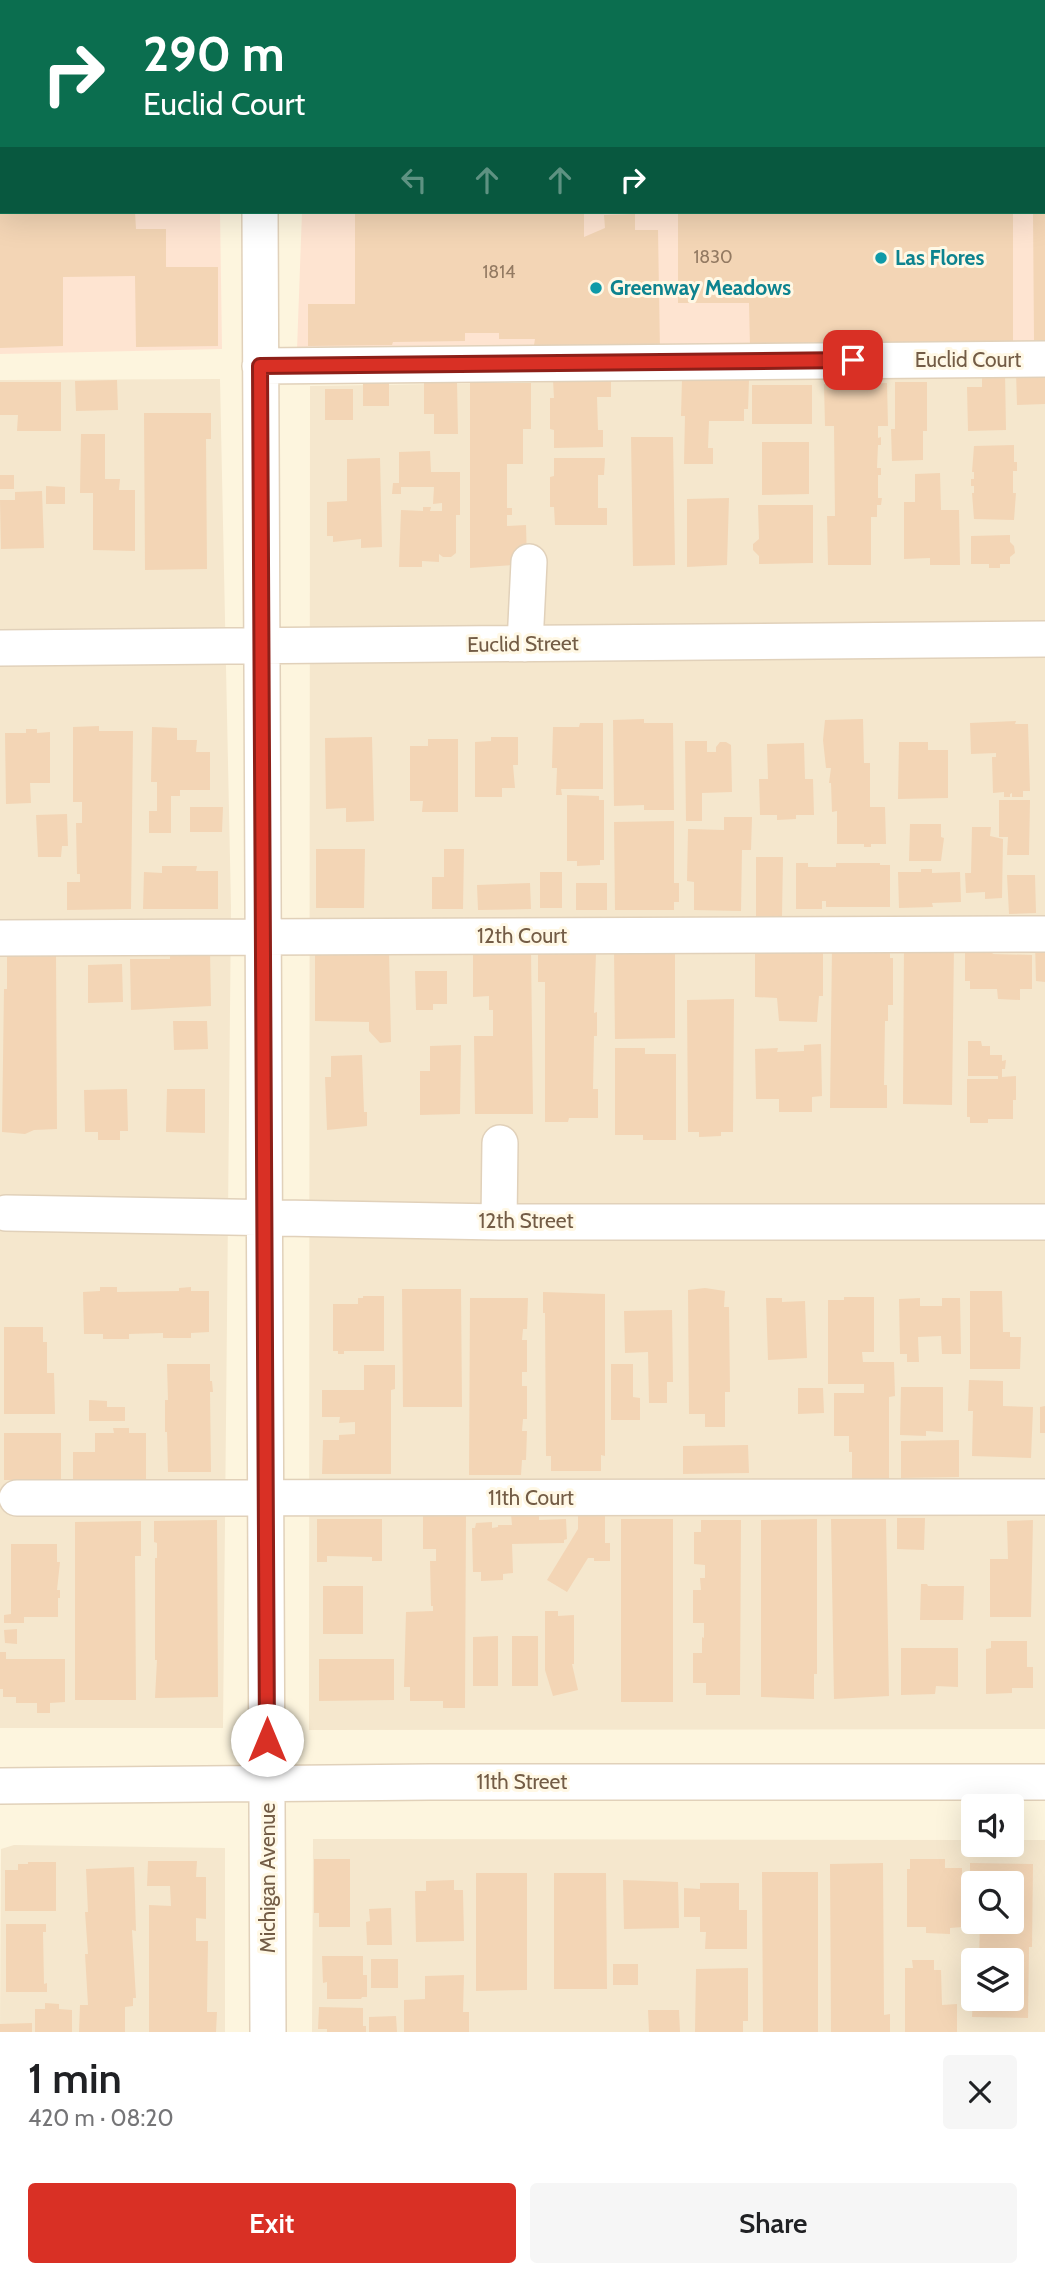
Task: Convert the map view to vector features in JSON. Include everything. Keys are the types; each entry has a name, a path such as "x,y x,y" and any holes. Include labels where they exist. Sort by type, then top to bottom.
{"street":[{"name":"Michigan Avenue","path":"260,214 268,2032"},
{"name":"Euclid Court","path":"260,366 1045,359"},
{"path":"525,644 529,562"},
{"name":"Euclid Street","path":"0,648 1045,639"},
{"name":"12th Court","path":"0,938 1045,934"},
{"path":"499,1222 500,1143"},
{"name":"12th Street","path":"6,1213 499,1222 1045,1222"},
{"name":"11th Court","path":"17,1498 1045,1497"},
{"name":"11th Street","path":"0,1786 267,1783 1045,1783"}],"shaded area":[{"path":"0,214 220,214 222,349 0,354"},
{"path":"302,214 1045,214 1045,347 297,350"},
{"path":"1045,374 1045,1729 309,1730 310,386"},
{"path":"220,379 231,907 223,1728 0,1728 0,380"},
{"path":"313,1839 961,1840 961,1857 1024,1857 1024,1840 1045,1840 1045,2032 312,2032"},
{"path":"14,1845 225,1848 225,2032 0,2032 1,1849"}],"building":[{"path":"0,214 135,214 136,229 166,229 166,267 218,267 218,346 136,347 135,276 63,277 63,346 0,348"},
{"path":"355,214 584,214 584,237 605,228 604,215 635,214 635,230 658,230 660,352 533,351 535,339 499,339 499,333 465,333 465,341 308,346 308,304 355,304"},
{"name":"Las Flores","path":"678,214 1013,214 1013,341 750,347 749,303 678,303"},
{"path":"1033,214 1045,214 1045,340 1034,340"},
{"path":"982,372 1005,372 1006,430 968,431 967,387 982,387"},
{"path":"1016,372 1045,372 1045,404 1017,405"},
{"path":"682,379 749,380 748,409 744,409 744,421 709,421 708,448 713,448 713,464 684,464 685,416 681,416"},
{"path":"117,380 118,410 76,411 75,381"},
{"path":"553,380 611,380 611,397 597,397 598,430 603,430 603,447 554,448 554,430 550,429"},
{"path":"457,381 458,434 434,434 434,414 424,414 424,382"},
{"path":"0,382 61,382 61,431 17,431 18,415 0,415"},
{"path":"895,382 927,382 927,431 923,431 923,460 892,461 891,429 895,429"},
{"path":"363,383 389,383 389,406 363,406"},
{"path":"470,383 531,383 531,429 523,429 523,464 507,464 507,508 512,508 512,515 507,515 507,526 526,525 527,561 512,565 470,568"},
{"path":"887,383 888,426 878,426 881,445 878,445 877,468 881,468 881,475 878,475 878,498 882,498 881,505 877,505 877,517 871,517 871,565 828,565 827,516 835,516 834,426 825,426 824,384"},
{"path":"752,385 812,385 812,424 752,424"},
{"path":"325,389 353,389 353,420 325,420"},
{"path":"144,413 211,413 211,439 206,439 207,569 145,570"},
{"path":"81,434 105,434 105,479 120,479 119,490 135,490 135,551 93,550 93,493 80,493"},
{"path":"631,437 673,437 675,565 633,566"},
{"path":"762,442 809,442 809,494 762,495"},
{"path":"1014,445 1017,471 1013,471 1013,493 1016,493 1014,520 974,519 974,486 971,486 971,479 974,479 974,446"},
{"path":"430,451 431,472 460,472 460,515 456,515 456,553 451,557 439,554 439,562 422,561 422,567 399,567 401,510 423,511 423,507 431,507 430,511 442,511 442,503 433,504 434,487 401,487 401,494 392,494 393,483 399,483 399,452"},
{"path":"380,458 382,547 361,548 361,539 333,542 333,536 327,536 327,502 347,501 347,459"},
{"path":"554,458 605,458 604,475 598,475 598,508 607,508 607,525 555,525 554,507 550,507 550,477 554,476"},
{"path":"940,473 941,510 959,510 960,565 930,565 930,558 904,559 904,502 915,502 915,474"},
{"path":"0,475 14,475 14,489 0,489"},
{"path":"46,486 65,487 65,504 46,504"},
{"path":"42,491 44,548 1,549 0,500 15,500 15,492"},
{"path":"729,498 727,565 687,567 687,499"},
{"path":"758,505 813,505 813,563 759,564 759,556 753,550 753,544 759,539"},
{"path":"1010,535 1015,553 1010,557 1010,564 989,568 989,564 971,564 971,536"},
{"path":"644,719 644,723 673,723 674,810 644,810 644,805 614,806 613,720"},
{"path":"863,719 864,763 870,763 870,807 885,807 886,844 871,844 871,847 864,847 864,844 837,844 837,811 832,812 829,783 831,768 826,768 823,740 825,720"},
{"path":"1016,721 1015,724 1028,724 1030,791 1023,791 1023,797 1012,797 1012,793 1010,797 1004,797 1004,792 993,793 992,757 996,757 996,753 971,754 970,723"},
{"path":"580,723 603,723 603,789 561,789 562,795 556,795 557,768 552,768 553,727 579,727"},
{"path":"99,726 99,731 133,731 131,909 67,910 67,882 80,882 80,874 77,874 76,823 82,823 82,802 73,802 73,727"},
{"path":"152,727 177,728 177,740 197,740 196,752 210,752 210,790 180,790 180,796 171,796 171,833 149,833 149,811 157,811 157,782 151,782"},
{"path":"26,729 37,729 37,733 50,732 50,783 30,783 31,803 6,804 5,733 26,733"},
{"path":"372,737 374,821 346,822 346,808 326,809 325,738"},
{"path":"491,737 518,737 518,765 513,765 515,788 502,788 502,797 475,797 475,742 491,741"},
{"path":"428,739 458,739 458,812 422,812 423,801 410,801 410,746 428,746"},
{"path":"685,741 707,741 707,752 716,752 720,742 731,745 732,792 702,793 702,821 686,821"},
{"path":"899,742 928,742 928,750 948,750 948,798 898,799"},
{"path":"804,743 805,779 813,779 814,815 796,815 796,819 777,820 777,815 760,815 759,779 768,779 767,744"},
{"path":"567,795 599,796 599,800 604,800 604,860 600,860 600,865 577,866 577,861 567,861"},
{"path":"999,800 1030,800 1029,855 1007,855 1008,837 999,837"},
{"path":"190,807 223,807 222,832 190,832"},
{"path":"67,814 68,846 62,846 61,857 38,857 36,815"},
{"path":"724,817 752,817 751,850 742,850 741,911 694,910 694,882 687,881 688,829 724,830"},
{"path":"674,821 674,883 679,883 679,902 674,902 674,910 615,910 614,822"},
{"path":"910,824 941,824 941,837 944,838 941,861 909,861"},
{"path":"972,827 991,827 990,836 1003,839 1002,898 985,899 985,892 966,893 965,873 971,873"},
{"path":"316,849 365,849 364,908 316,908"},
{"path":"444,849 464,849 463,909 432,909 432,877 444,877"},
{"path":"756,857 783,857 782,916 756,916"},
{"path":"796,863 808,863 808,867 836,867 836,863 890,865 890,907 826,907 826,901 822,901 822,909 796,909"},
{"path":"162,866 197,866 196,871 218,871 218,909 143,909 144,872 162,873"},
{"path":"921,869 932,869 932,873 960,872 961,902 932,903 933,907 899,908 898,872 921,872"},
{"path":"540,872 562,872 562,908 540,908"},
{"path":"1007,875 1035,875 1036,913 1009,914"},
{"path":"530,883 531,909 478,910 477,885"},
{"path":"576,883 607,883 607,910 576,910"},
{"path":"965,941 995,941 995,952 992,954 1032,955 1032,989 1020,989 1020,1000 998,999 997,989 970,989 970,981 965,981"},
{"path":"1035,943 1045,943 1045,982 1036,981"},
{"path":"904,945 954,945 952,1105 903,1104"},
{"path":"832,948 890,948 890,958 893,958 893,1005 888,1005 888,1021 885,1021 884,1085 887,1085 887,1108 830,1108"},
{"path":"675,949 675,1038 615,1039 614,950"},
{"path":"315,950 389,951 391,1042 380,1043 369,1031 369,1022 315,1021"},
{"path":"170,951 210,951 211,1006 131,1010 130,959 170,959"},
{"path":"531,951 533,1114 475,1114 474,1036 493,1036 493,1010 489,1010 489,996 473,997 473,952"},
{"path":"755,952 823,953 823,996 819,996 817,1022 779,1021 777,998 755,997"},
{"path":"538,953 596,953 594,1013 597,1012 597,1036 594,1036 593,1089 598,1089 598,1118 569,1118 568,1122 545,1122 545,982 538,982"},
{"path":"56,955 57,1129 34,1130 25,1134 2,1132 7,956"},
{"path":"122,964 123,1002 88,1003 88,965"},
{"path":"415,971 447,971 447,1004 433,1004 433,1010 416,1010"},
{"path":"734,999 733,1132 721,1132 721,1136 699,1137 699,1132 688,1132 687,1000"},
{"path":"173,1021 207,1021 208,1049 174,1050"},
{"path":"968,1041 981,1041 982,1046 990,1046 990,1055 1002,1055 1002,1061 1006,1060 1002,1077 1016,1076 1013,1119 988,1119 988,1123 970,1123 970,1117 967,1117 967,1079 998,1079 998,1076 968,1076"},
{"path":"821,1044 822,1096 812,1097 812,1112 779,1112 779,1099 756,1099 755,1049 778,1048 777,1052 804,1051 804,1045"},
{"path":"461,1045 460,1114 420,1115 420,1071 430,1071 430,1046"},
{"path":"615,1048 645,1048 645,1054 676,1054 676,1140 643,1140 643,1135 615,1135"},
{"path":"362,1055 367,1126 327,1130 325,1077 331,1077 331,1056"},
{"path":"127,1089 128,1131 120,1131 120,1140 98,1140 98,1132 85,1132 84,1090"},
{"path":"167,1089 205,1089 205,1133 166,1132"},
{"path":"100,1287 117,1287 117,1292 179,1291 179,1288 191,1287 191,1291 209,1291 209,1332 191,1333 191,1338 163,1338 163,1333 129,1334 129,1339 103,1339 103,1334 84,1334 83,1292 100,1291"},
{"path":"705,1288 725,1291 724,1307 729,1307 730,1392 725,1392 725,1427 705,1427 705,1414 689,1414 688,1290"},
{"path":"402,1289 461,1289 462,1407 403,1407"},
{"path":"970,1291 1002,1291 1003,1332 1010,1332 1010,1337 1021,1337 1020,1369 970,1369"},
{"path":"543,1292 605,1294 605,1456 601,1455 601,1471 551,1471 551,1456 546,1456"},
{"path":"384,1296 384,1351 344,1351 344,1354 338,1354 338,1351 333,1351 333,1304 358,1304 358,1298"},
{"path":"844,1297 874,1297 874,1352 862,1352 863,1362 894,1362 895,1396 889,1397 889,1480 852,1480 849,1436 834,1436 834,1393 864,1393 864,1384 828,1384 828,1300 844,1300"},
{"path":"470,1298 528,1298 527,1329 523,1329 522,1340 527,1340 527,1372 522,1372 522,1386 527,1386 527,1419 523,1419 522,1431 527,1431 526,1460 522,1460 521,1475 469,1475"},
{"path":"766,1298 782,1298 782,1302 805,1301 807,1358 768,1360"},
{"path":"920,1298 920,1306 942,1306 942,1298 960,1298 961,1354 942,1354 941,1336 918,1337 919,1362 907,1362 907,1354 900,1354 899,1299"},
{"path":"672,1310 673,1382 667,1382 667,1403 649,1403 648,1352 625,1353 624,1311"},
{"path":"4,1327 43,1327 43,1342 47,1342 47,1373 54,1373 55,1414 4,1414"},
{"path":"167,1364 210,1364 213,1392 210,1392 211,1472 168,1472 165,1432"},
{"path":"611,1364 633,1364 633,1397 640,1398 640,1420 611,1420"},
{"path":"364,1365 395,1365 395,1389 391,1390 391,1474 322,1474 323,1440 339,1440 339,1435 355,1434 355,1422 339,1423 340,1417 322,1417 322,1390 364,1390"},
{"path":"969,1380 1003,1381 1003,1406 1033,1407 1031,1458 972,1456 973,1411 968,1411"},
{"path":"901,1387 943,1387 943,1432 926,1431 926,1436 900,1435"},
{"path":"798,1388 823,1388 824,1413 798,1414"},
{"path":"89,1400 107,1401 107,1407 125,1407 125,1421 89,1421"},
{"path":"1045,1406 1045,1433 1040,1433 1040,1407"},
{"path":"113,1428 129,1428 129,1433 146,1433 146,1481 73,1481 73,1452 95,1452 95,1433 114,1433"},
{"path":"4,1433 61,1433 61,1480 4,1480"},
{"path":"959,1440 959,1477 901,1478 901,1441"},
{"path":"748,1445 749,1473 683,1474 683,1446"},
{"path":"466,1514 465,1708 443,1708 443,1701 410,1701 410,1687 404,1687 406,1612 433,1611 430,1561 436,1561 436,1549 423,1549 423,1515"},
{"path":"511,1514 539,1514 539,1520 566,1519 567,1539 564,1543 512,1544 513,1573 503,1574 503,1580 481,1581 481,1572 473,1572 472,1528 475,1528 476,1523 492,1522 492,1528 512,1525"},
{"path":"578,1514 605,1514 605,1543 610,1543 610,1561 594,1561 594,1558 588,1558 567,1592 547,1580 578,1529"},
{"path":"897,1518 925,1518 924,1550 897,1549"},
{"path":"317,1519 382,1519 382,1561 372,1561 372,1557 327,1556 327,1562 317,1562"},
{"path":"621,1519 673,1519 673,1702 621,1702"},
{"path":"817,1519 817,1674 814,1674 814,1699 761,1697 761,1520"},
{"path":"831,1519 886,1519 889,1696 834,1699"},
{"path":"217,1520 218,1697 155,1698 157,1543 154,1542 154,1521"},
{"path":"701,1520 741,1520 740,1695 706,1695 706,1683 693,1683 693,1653 702,1653 702,1637 704,1638 704,1623 693,1623 693,1590 701,1590 700,1578 705,1578 705,1565 694,1564 694,1532 701,1532"},
{"path":"1033,1520 1031,1617 990,1617 990,1559 1008,1559 1007,1521"},
{"path":"141,1521 141,1556 135,1556 136,1700 75,1700 75,1522"},
{"path":"11,1544 57,1544 57,1562 60,1562 58,1617 24,1617 24,1623 4,1623 4,1615 11,1614"},
{"path":"921,1584 964,1586 963,1620 920,1620"},
{"path":"323,1586 363,1586 363,1634 323,1634"},
{"path":"545,1611 558,1611 558,1616 574,1615 572,1664 578,1690 553,1696 545,1670"},
{"path":"17,1629 17,1644 5,1643 4,1630"},
{"path":"498,1636 498,1686 473,1686 473,1637"},
{"path":"512,1636 538,1636 538,1686 512,1686"},
{"path":"991,1641 1027,1641 1027,1667 1033,1667 1033,1688 1012,1688 1012,1693 986,1694 986,1649 991,1648"},
{"path":"901,1648 958,1648 958,1687 936,1686 935,1694 901,1695"},
{"path":"0,1652 6,1652 6,1659 65,1659 65,1702 50,1703 50,1713 37,1713 37,1703 16,1703 16,1697 3,1697 3,1689 0,1689"},
{"path":"319,1659 394,1659 394,1700 319,1701"},
{"path":"314,1859 350,1859 350,1927 319,1927 319,1913 314,1913"},
{"path":"910,1859 945,1859 945,1868 962,1868 961,1927 950,1928 950,1934 926,1933 926,1927 907,1927 907,1869 910,1869"},
{"path":"148,1861 197,1861 196,1877 206,1877 206,1919 196,1918 196,1941 208,1941 207,2012 217,2012 216,2032 149,2032 149,1905 171,1906 170,1886 147,1886"},
{"path":"56,1862 56,1911 5,1911 5,1870 18,1870 18,1864"},
{"path":"883,1863 884,2015 890,2014 890,2032 831,2032 830,1864"},
{"path":"970,1863 1033,1864 1028,2018 972,2017 972,2011 1024,2011 1024,1948 979,1948 980,1934 1024,1934 1024,1871 970,1871"},
{"path":"134,1867 136,1931 132,1930 136,1998 133,1998 133,2006 125,2007 125,2032 79,2032 80,2005 88,2005 85,1954 88,1954 86,1869"},
{"path":"762,1872 818,1872 818,2032 763,2032"},
{"path":"476,1873 527,1873 527,1990 476,1991"},
{"path":"554,1873 606,1873 607,1989 554,1989"},
{"path":"454,1880 454,1890 463,1890 464,1941 416,1942 415,1891 426,1891 426,1881"},
{"path":"623,1880 678,1882 679,1928 624,1929"},
{"path":"700,1883 739,1883 739,1910 747,1910 747,1949 705,1949 706,1932 700,1932 700,1917 684,1917 684,1888 700,1889"},
{"path":"391,1908 392,1945 367,1945 366,1922 370,1921 369,1909"},
{"path":"6,1924 46,1924 46,1932 43,1932 44,1984 47,1983 47,1992 6,1992"},
{"path":"322,1956 363,1956 363,1975 367,1975 367,1997 327,1999 327,1982 323,1983"},
{"path":"371,1959 398,1959 398,1988 371,1988"},
{"path":"912,1960 934,1960 934,1970 941,1970 942,2005 957,2004 957,2032 905,2032 905,1968 913,1968"},
{"path":"613,1964 638,1964 638,1985 613,1985"},
{"path":"748,1968 748,2021 743,2021 743,2032 695,2032 696,1969"},
{"path":"464,1975 463,2012 469,2012 469,2032 404,2032 404,2000 425,1999 425,1976"},
{"path":"45,2003 59,2004 59,2009 72,2010 72,2032 35,2032 35,2009 45,2009"},
{"path":"319,2007 363,2008 363,2026 366,2026 366,2032 327,2032 327,2029 318,2029"},
{"path":"648,2010 679,2010 680,2032 649,2032"},
{"path":"396,2016 397,2032 369,2032 369,2017"},
{"path":"32,2023 32,2032 0,2032 0,2024"}],"place":[{"name":"Las Flores","path":"881,258"},
{"name":"Greenway Meadows","path":"596,288"}],"route":[{"path":"267,1740 260,366 853,360"}]}
